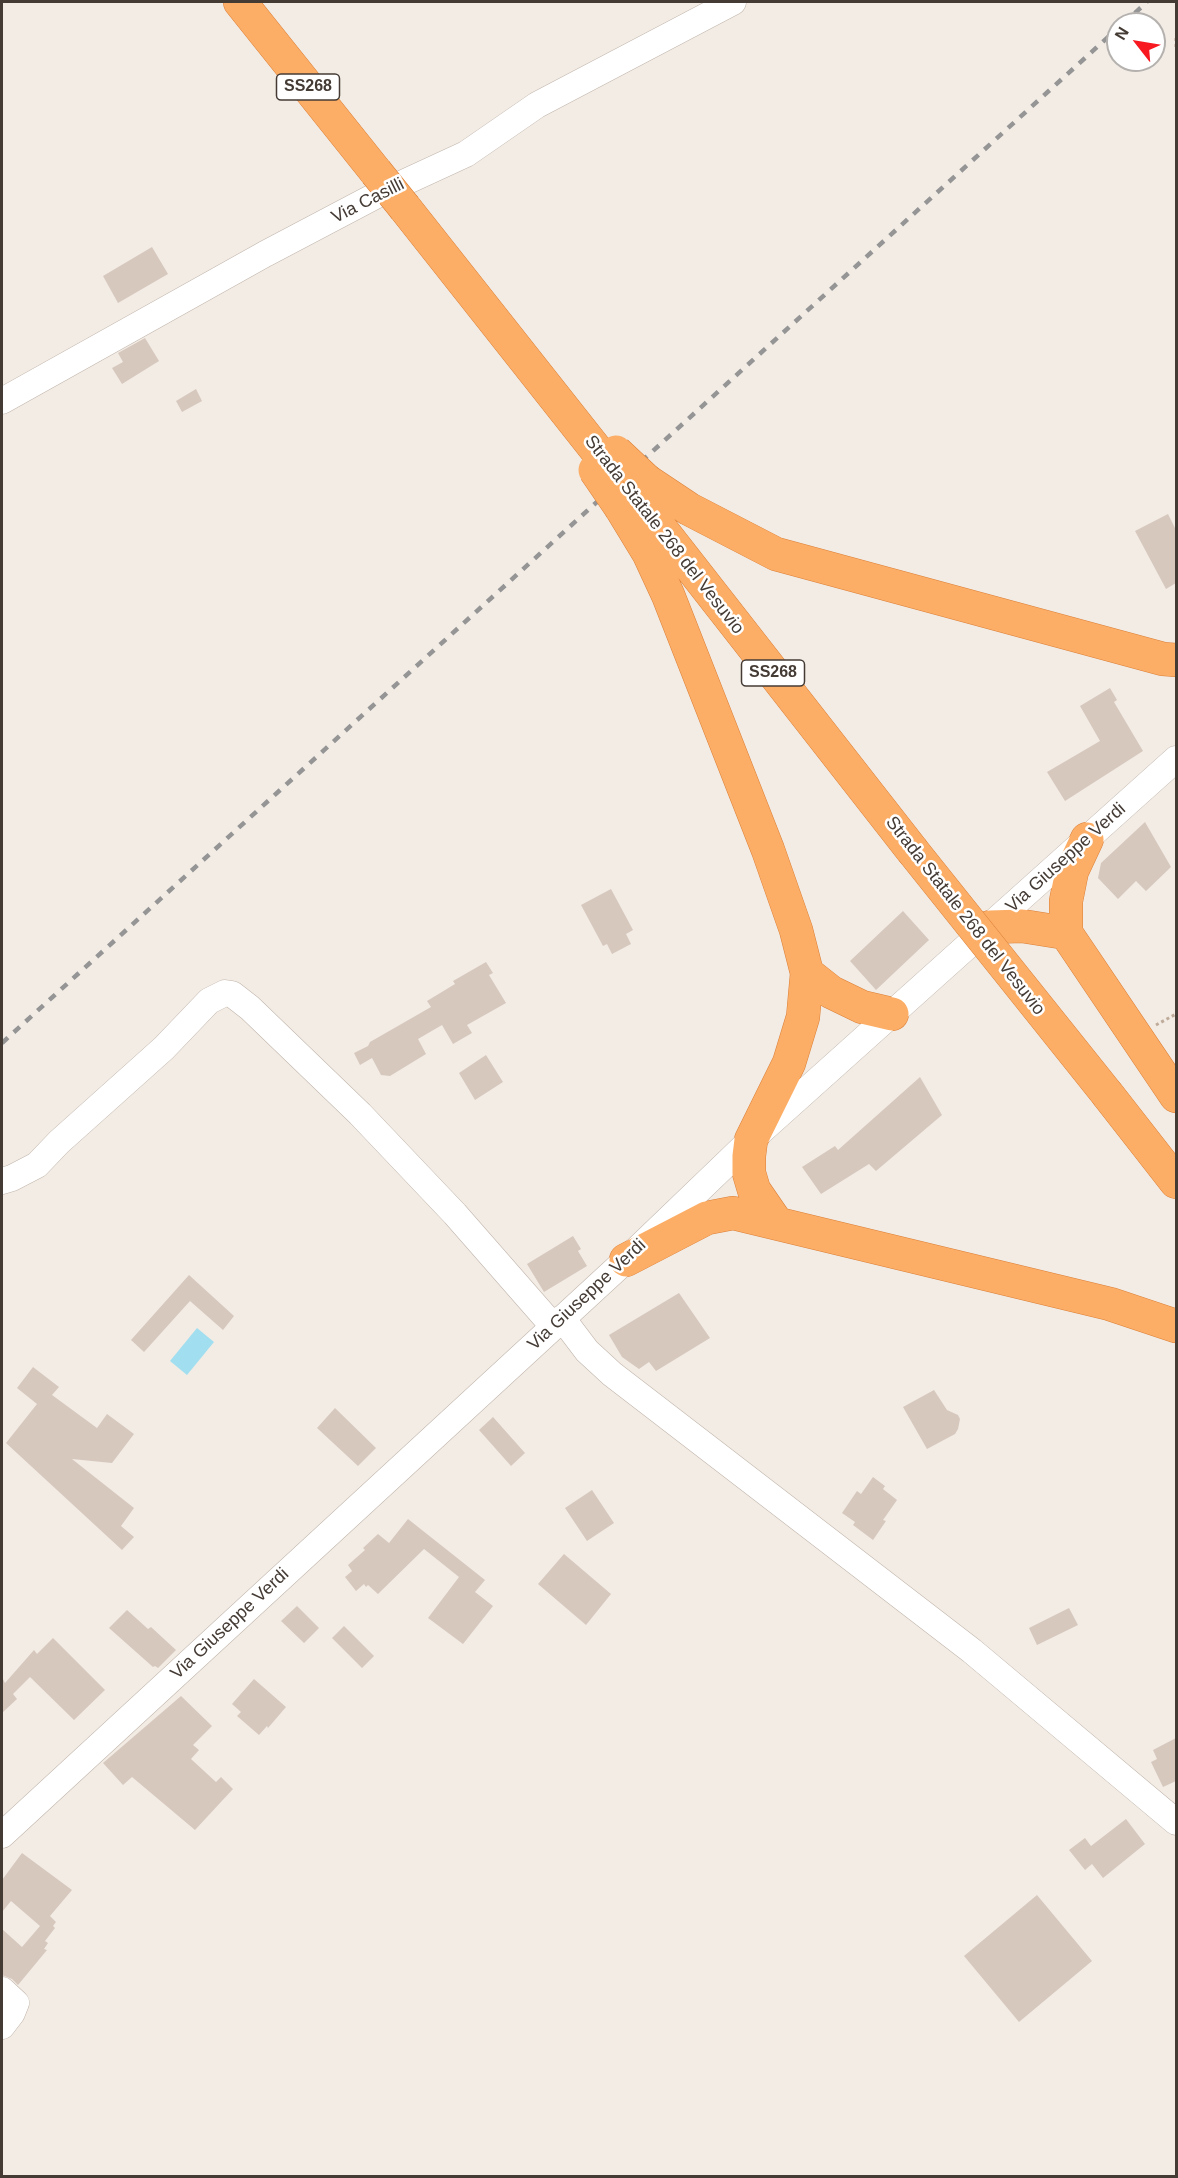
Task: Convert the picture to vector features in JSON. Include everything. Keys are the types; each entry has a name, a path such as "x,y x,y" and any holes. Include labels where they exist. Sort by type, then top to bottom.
{"highway":[{"name":"SS268","path":"240,2 520,352 546,403 605,461"},
{"path":"470,291 560,381 605,461 634,495 649,554 668,595 768,850 796,930 807,973 803,1017 789,1063 751,1140 749,1173 754,1190 776,1222"},
{"path":"634,495 690,509 777,554 1172,666"},
{"name":"Strada Statale 268 del Vesuvio","path":"634,495 1176,1182"},
{"path":"1087,839 1072,871 1066,901 1066,933 1176,1096"},
{"path":"990,927 1022,926 1066,933"},
{"path":"807,973 831,992 862,1008 892,1014"},
{"path":"626,1260 707,1218 733,1213 1110,1304 1176,1326"}],"street":[{"name":"Via Casilli","path":"2,401 266,254 375,196 466,154 537,105 733,2"},
{"name":"Via Giuseppe Verdi","path":"2,1835 626,1260 751,1140 1176,759"},
{"path":"2,1181 37,1165 59,1142 164,1048 209,1001 225,993 232,994 250,1008 360,1114 557,1322 612,1374 972,1651 1176,1822"},
{"path":"2,1990 16,2003 2,2026"}],"path":[{"path":"1176,38 1176,48"}],"water":[{"path":"197,1328 214,1342 187,1375 170,1361"}],"building":[{"path":"152,247 168,274 118,303 103,276"},
{"path":"145,338 159,361 122,384 112,368 123,362 118,353"},
{"path":"196,389 202,401 182,412 176,401"},
{"path":"1168,514 1176,530 1176,583 1166,589 1135,531"},
{"path":"1110,688 1117,700 1114,702 1143,751 1065,801 1047,772 1100,741 1080,706"},
{"path":"1145,822 1171,867 1146,891 1136,881 1118,899 1098,878 1101,863"},
{"path":"611,889 633,930 626,934 631,944 612,954 607,944 603,946 581,905"},
{"path":"903,911 929,940 876,990 850,961"},
{"path":"486,962 493,973 489,975 506,1003 467,1025 472,1033 453,1044 442,1025 418,1039 426,1054 390,1076 381,1075 372,1058 360,1065 354,1053 431,1007 427,1001 455,984 453,981"},
{"path":"486,1055 503,1082 475,1100 459,1073"},
{"path":"920,1077 942,1115 876,1171 869,1164 821,1194 802,1167 835,1146 838,1150"},
{"path":"573,1236 581,1249 578,1251 587,1266 544,1292 527,1264"},
{"path":"189,1275 234,1316 223,1330 190,1301 144,1352 131,1340"},
{"path":"679,1293 710,1338 656,1371 649,1362 639,1369 622,1357 609,1335"},
{"path":"33,1367 59,1387 52,1395 97,1428 107,1414 134,1434 112,1463 72,1459 134,1508 121,1526 134,1537 122,1550 6,1443 37,1404 17,1388"},
{"path":"934,1390 947,1410 958,1415 960,1419 955,1434 927,1449 903,1407"},
{"path":"335,1408 376,1448 358,1466 317,1428"},
{"path":"493,1417 525,1453 511,1466 479,1430"},
{"path":"873,1477 885,1486 883,1489 897,1500 873,1540 853,1525 855,1522 842,1513 857,1491 861,1494"},
{"path":"592,1490 614,1523 587,1541 565,1508"},
{"path":"408,1519 485,1580 475,1592 493,1606 463,1644 428,1618 459,1577 424,1549 378,1594 364,1584 356,1591 345,1577 352,1571 348,1565 378,1534 389,1543"},
{"path":"564,1554 611,1594 586,1625 538,1584"},
{"path":"297,1606 319,1628 304,1643 281,1621"},
{"path":"1069,1608 1078,1625 1037,1645 1029,1628"},
{"path":"127,1610 148,1629 151,1627 176,1650 158,1668 153,1667 109,1628"},
{"path":"344,1626 374,1656 362,1668 332,1638"},
{"path":"53,1638 105,1690 74,1720 30,1677 13,1694 17,1699 2,1713 2,1677 5,1683 34,1650 37,1654"},
{"path":"254,1679 286,1707 259,1735 237,1716 241,1712 232,1704"},
{"path":"181,1696 212,1726 193,1745 199,1750 191,1759 216,1782 221,1777 233,1789 195,1830 132,1777 123,1785 103,1763"},
{"path":"1176,1738 1176,1781 1163,1787 1151,1762 1157,1759 1153,1750"},
{"path":"1126,1819 1145,1844 1103,1878 1092,1864 1085,1870 1069,1850 1085,1838 1091,1846"},
{"path":"22,1853 72,1890 50,1916 56,1922 53,1926 55,1928 45,1941 48,1943 44,1949 47,1950 18,1985 12,1979 2,1975 2,1929 22,1947 40,1926 11,1901 2,1912 2,1880"},
{"path":"1037,1895 1092,1961 1019,2022 964,1956"}],"railway":[{"path":"1136,12 1147,2"},
{"path":"2,1043 1106,39"}]}
